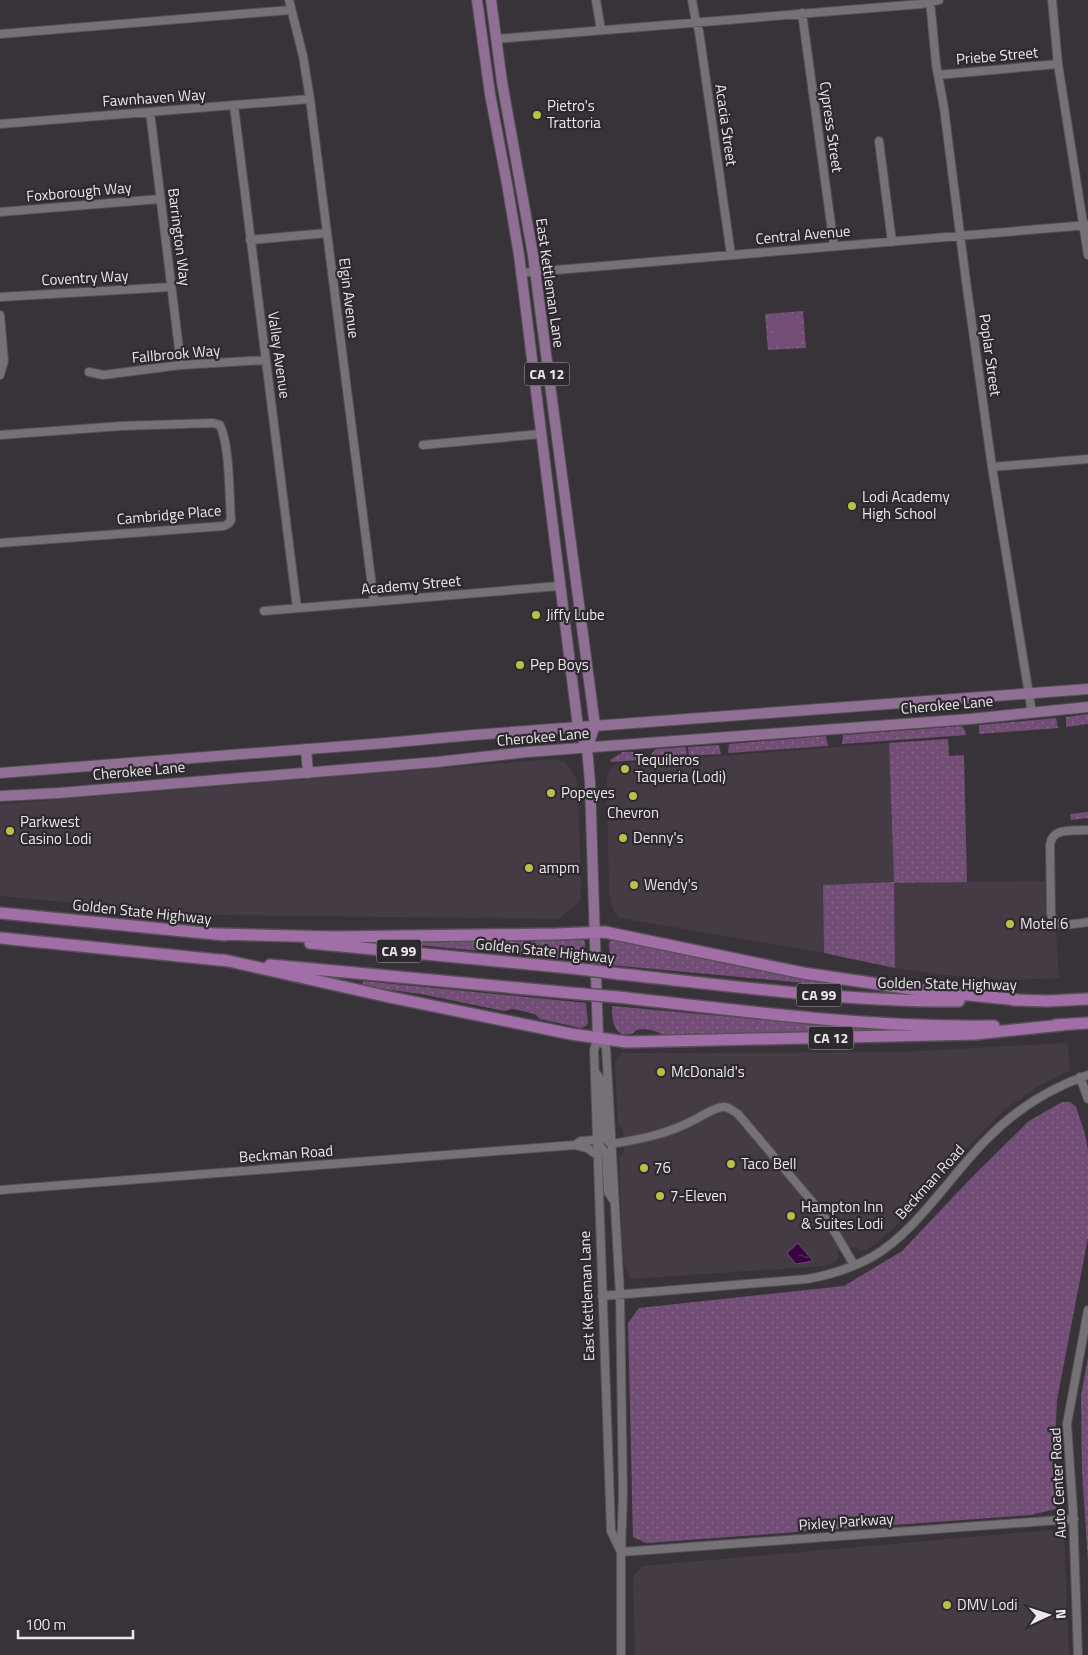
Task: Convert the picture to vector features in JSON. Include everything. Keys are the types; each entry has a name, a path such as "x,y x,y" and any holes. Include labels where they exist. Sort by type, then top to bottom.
{"highway":[{"name":"Golden State Highway","path":"0,913 580,969 856,998 956,1001 1088,999"},
{"path":"218,934 344,936 596,932 615,934 803,973 919,990 1019,1000"},
{"name":"CA 99","path":"0,938 618,997 829,1020 886,1024 974,1026 1088,1023"},
{"path":"224,960 389,998 598,1038"},
{"name":"CA 12","path":"598,1038 627,1042 975,1034 1062,1025"}],"main road":[{"name":"East Kettleman Lane","path":"477,0 490,94 507,184 520,273 578,727 587,748 596,932 598,1038"},
{"name":"East Kettleman Lane","path":"491,0 534,271 595,726 587,748"},
{"name":"Cherokee Lane","path":"0,773 1088,689"},
{"name":"Cherokee Lane","path":"0,796 59,793 437,762 527,752 1032,713 1088,707"},
{"path":"306,749 308,772"}],"street":[{"name":"Elgin Avenue","path":"289,0 303,56 310,100 374,602"},
{"path":"596,0 600,30"},
{"name":"Acacia Street","path":"692,0 699,31 731,255"},
{"path":"1052,0 1058,64 1086,225 1088,255"},
{"path":"496,39 921,4 933,1"},
{"name":"Poplar Street","path":"933,1 938,75 992,467 1032,713"},
{"path":"0,34 290,10"},
{"name":"Cypress Street","path":"802,13 834,246"},
{"name":"Priebe Street","path":"938,75 1058,64"},
{"name":"Fawnhaven Way","path":"0,124 310,100"},
{"name":"Valley Avenue","path":"234,106 297,608"},
{"name":"Barrington Way","path":"150,112 181,366"},
{"path":"879,141 892,242"},
{"name":"Foxborough Way","path":"0,212 160,200"},
{"name":"Central Avenue","path":"520,273 1086,225"},
{"path":"250,240 327,234"},
{"name":"Coventry Way","path":"0,297 171,287"},
{"path":"0,315 4,362 0,375"},
{"name":"Fallbrook Way","path":"89,372 103,375 181,366 266,360"},
{"name":"Cambridge Place","path":"0,435 121,426 213,423 220,425 224,433 232,520 224,526 0,543"},
{"path":"423,445 541,434"},
{"path":"992,467 1088,459"},
{"name":"Academy Street","path":"264,611 559,586"},
{"path":"1088,830 1054,834 1050,845 1052,914 1056,923 1061,925 1088,922"},
{"name":"East Kettleman Lane","path":"621,1552 611,1531 594,1072 594,1050 598,1038 606,1046 620,1295 623,1494 621,1552 622,1655"},
{"path":"594,1072 601,1080 604,1137 611,1144 653,1137 688,1124 723,1107 731,1109 738,1114 820,1211 836,1234 854,1266"},
{"path":"1084,1076 1088,1099"},
{"name":"Beckman Road","path":"602,1296 807,1279 854,1266 873,1256 913,1223 986,1140 1002,1125 1022,1109 1046,1094 1084,1076"},
{"path":"596,1140 606,1154 608,1192 615,1203"},
{"name":"Beckman Road","path":"0,1190 575,1144 581,1141 596,1140"},
{"path":"575,1144 587,1148 597,1155"},
{"name":"Auto Center Road","path":"1078,1655 1074,1519 1067,1424 1088,1310"},
{"name":"Pixley Parkway","path":"621,1552 1074,1519"}],"shaded area":[{"path":"803,311 806,348 768,350 765,314"},
{"path":"797,316 798,328 770,330 769,318"},
{"path":"798,331 799,343 771,346 770,333"},
{"path":"1088,714 1088,724 1066,727 1066,717"},
{"path":"1056,718 1058,728 979,734 979,725"},
{"path":"962,726 966,735 842,744 843,735"},
{"path":"826,736 828,746 728,753 729,744"},
{"path":"948,739 949,756 964,755 967,882 894,883 895,968 824,953 823,885 894,882 889,743"},
{"path":"889,743 894,882 1045,881 1046,923 1050,929 1056,929 1059,978 1020,980 981,978 895,968 894,883 823,885 824,953 620,918 613,910 609,892 607,775 616,764"},
{"path":"719,745 721,754 689,756 688,747"},
{"path":"686,747 687,756 652,759 652,753 656,749"},
{"path":"623,752 636,752 640,755 640,760 612,762 610,760"},
{"path":"553,759 564,762 576,778 579,817 580,901 558,919 203,915 0,896 0,804"},
{"path":"1088,812 1088,818 1071,820 1070,814"},
{"path":"396,937 505,937 510,941 534,942 541,938 582,938 585,942 585,961 397,943"},
{"path":"612,940 839,980 838,986 611,965 609,942"},
{"path":"363,981 586,1003 588,1023 581,1028 540,1019 535,1014 513,1009 504,1011 421,994 362,986"},
{"path":"612,1006 831,1026 886,1029 886,1031 664,1035 644,1029 637,1030 631,1034 624,1034 620,1033 615,1026"},
{"path":"1068,1043 1070,1070 1039,1086 1004,1110 891,1231 867,1250 860,1250 855,1247 838,1252 838,1258 835,1262 825,1266 630,1279 623,1259 619,1157 624,1151 623,1131 618,1124 615,1063 622,1053 901,1052"},
{"path":"1062,1102 1070,1102 1076,1107 1085,1134 1088,1150 1088,1238 1057,1400 1053,1482 1056,1509 1031,1515 646,1543 633,1537 628,1323 639,1308 844,1286 902,1251 973,1176 1029,1121"},
{"path":"1088,1357 1088,1562 1082,1472 1081,1396"},
{"path":"1050,1530 1064,1535 1069,1655 635,1655 633,1577 642,1566"}],"water":[{"path":"798,1243 813,1261 796,1264 787,1253"}],"place":[{"name":"Pietro's Trattoria","path":"537,115"},
{"name":"Lodi Academy High School","path":"852,506"},
{"name":"Jiffy Lube","path":"536,615"},
{"name":"Pep Boys","path":"520,665"},
{"name":"Tequileros Taqueria (Lodi)","path":"625,769"},
{"name":"Popeyes","path":"551,793"},
{"name":"Chevron","path":"633,796"},
{"name":"Parkwest Casino Lodi","path":"10,831"},
{"name":"Denny's","path":"623,838"},
{"name":"ampm","path":"529,868"},
{"name":"Wendy's","path":"634,885"},
{"name":"Motel 6","path":"1010,924"},
{"name":"McDonald's","path":"661,1072"},
{"name":"Taco Bell","path":"731,1164"},
{"name":"76","path":"644,1168"},
{"name":"7-Eleven","path":"660,1196"},
{"name":"Hampton Inn & Suites Lodi","path":"791,1216"},
{"name":"DMV Lodi","path":"947,1605"}]}
